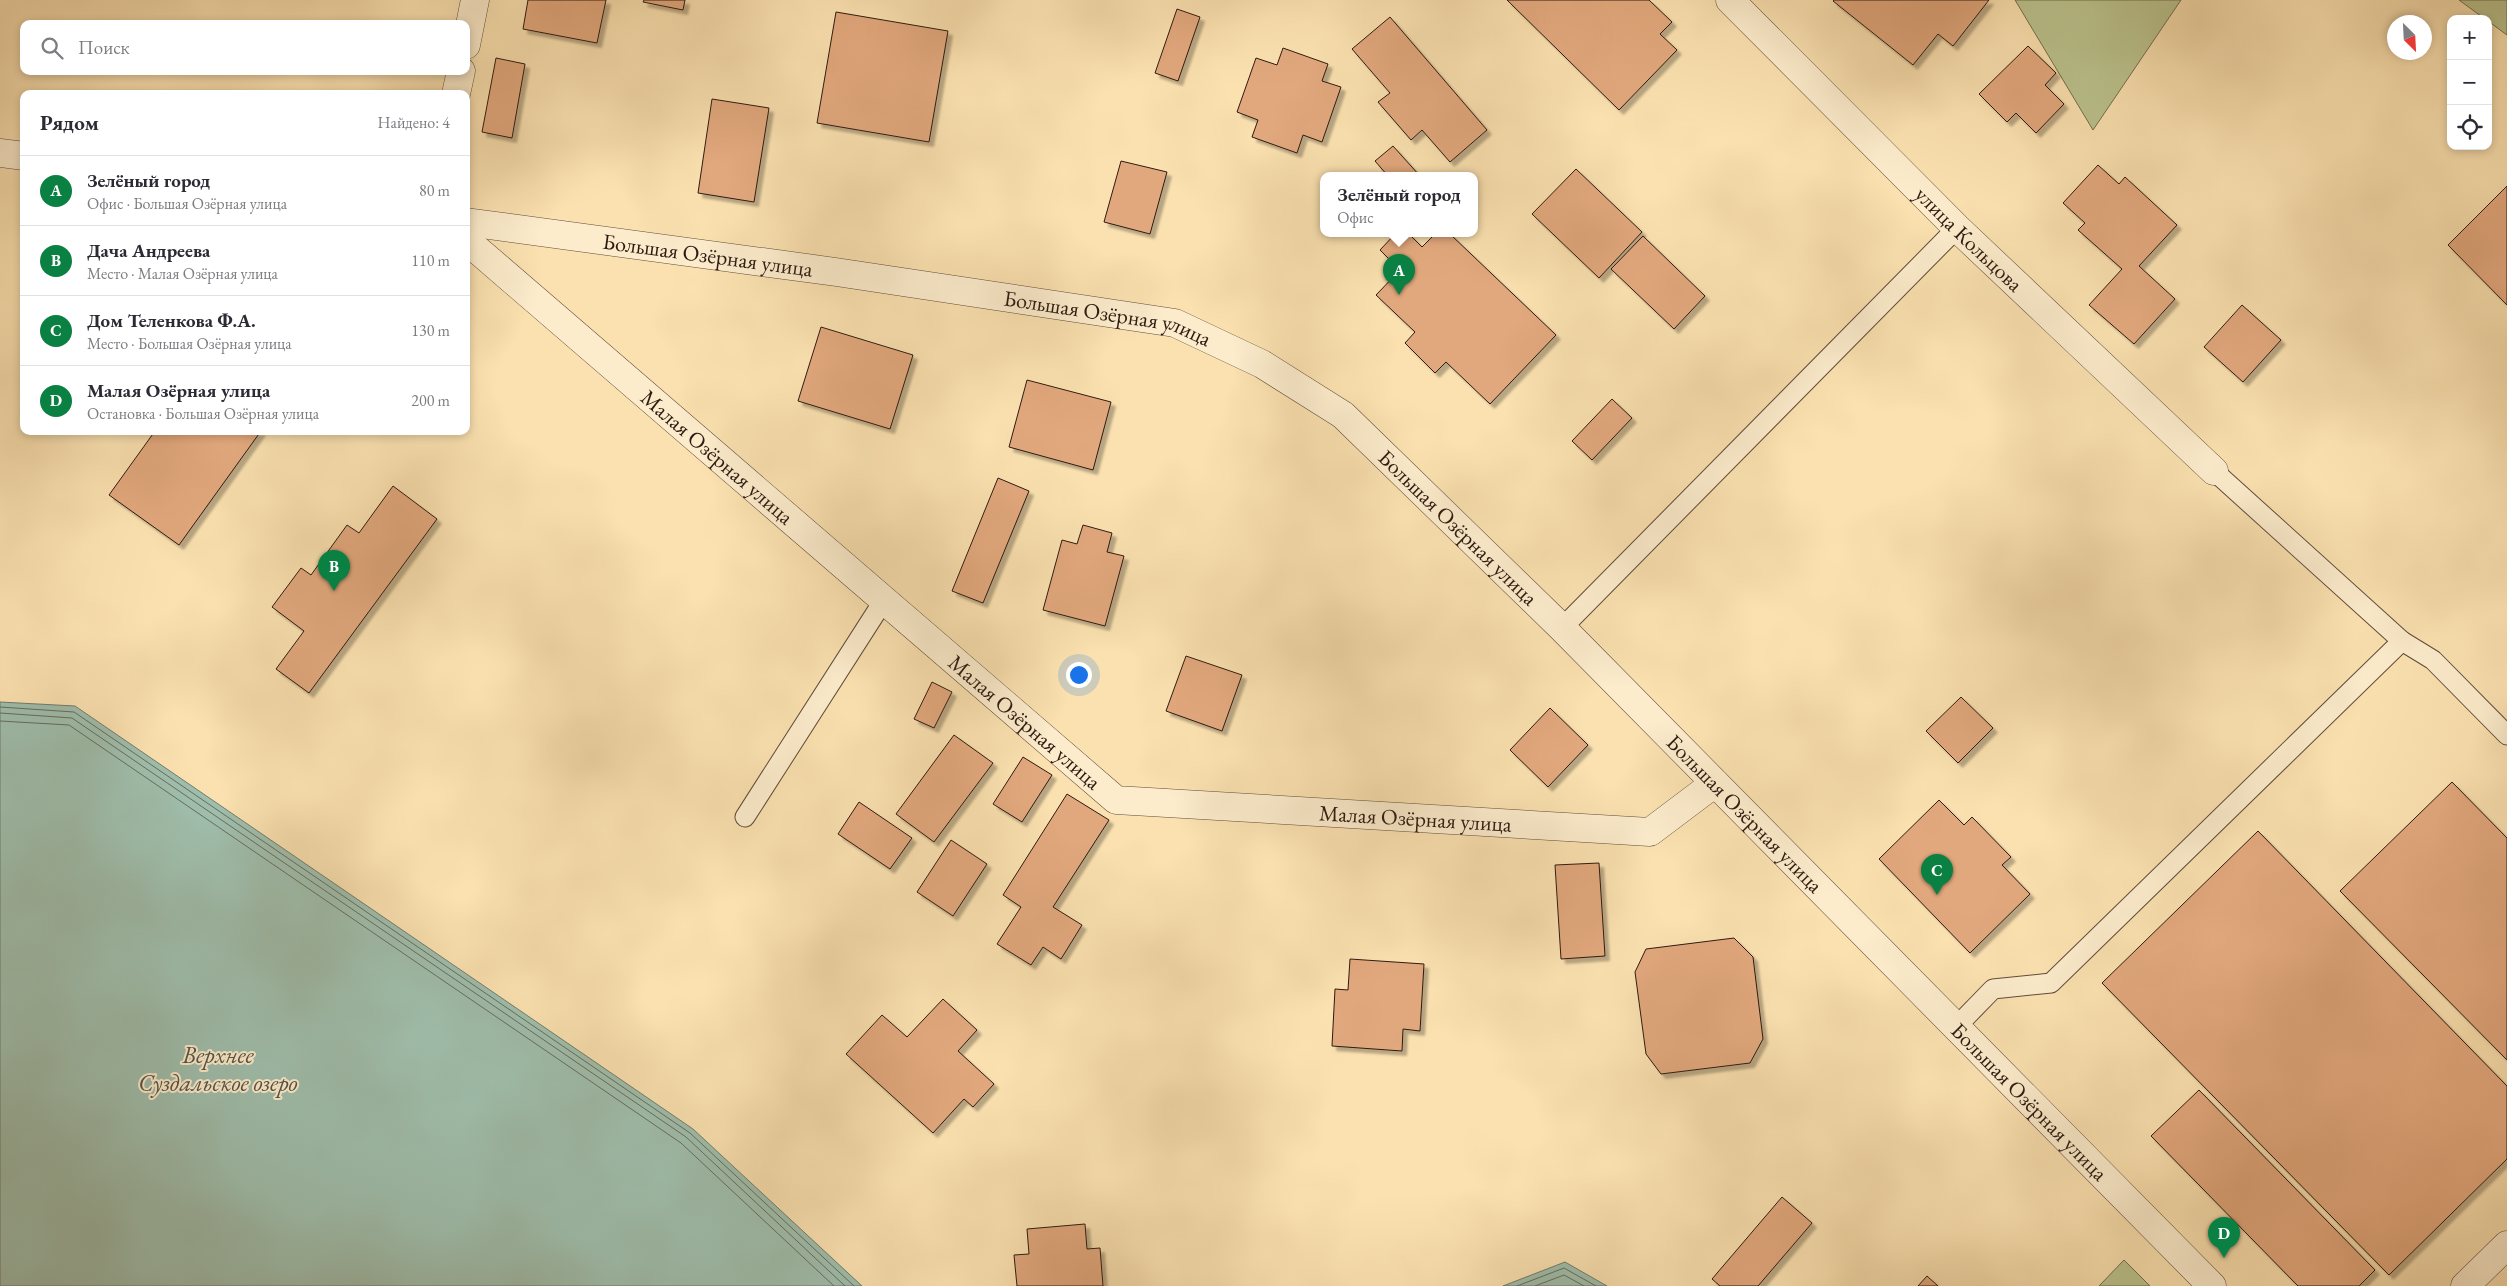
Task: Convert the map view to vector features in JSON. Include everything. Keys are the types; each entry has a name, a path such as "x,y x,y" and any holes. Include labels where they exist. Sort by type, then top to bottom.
{"street":[{"path":"470,25 475,0"},
{"name":"улица Кольцова","path":"1730,0 1957,228 2214,472"},
{"path":"457,90 460,75"},
{"path":"0,152 20,155"},
{"name":"Большая Озёрная улица","path":"470,223 836,272 1175,323 1262,364 1343,415 1562,628 2212,1286"},
{"name":"Малая Озёрная улица","path":"470,243 1116,800 1650,832 1715,783"},
{"path":"2465,1286 2507,1245"}],"lane":[{"path":"1562,628 1957,228"},
{"path":"2214,472 2402,641 2433,660 2507,735"},
{"path":"745,817 884,600"},
{"path":"1956,1027 1993,989 2051,983 2402,641"}],"green space":[{"path":"2015,0 2181,0 2093,130"},
{"path":"2459,0 2507,0 2507,35 2492,24 2492,15 2480,15"},
{"path":"2124,1260 2150,1286 2099,1286"}],"water":[{"name":"Верхнее Суздальское озеро","path":"0,702 75,706 693,1129 862,1286 0,1286"},
{"path":"1565,1262 1607,1286 1503,1286"}],"building":[{"path":"528,0 606,0 597,43 523,29"},
{"path":"644,0 685,0 683,10 643,2"},
{"path":"1507,0 1649,0 1672,22 1660,34 1677,50 1619,110"},
{"path":"1834,0 1989,0 1953,46 1938,34 1913,65"},
{"path":"1177,9 1200,17 1178,81 1155,73"},
{"path":"836,12 948,31 929,142 817,123"},
{"path":"1390,17 1487,130 1450,162 1422,130 1411,140 1378,102 1390,93 1352,49"},
{"path":"2028,46 2056,73 2045,85 2064,104 2036,133 2016,113 2007,122 1979,94"},
{"path":"1283,48 1328,64 1322,81 1341,87 1322,142 1303,135 1297,153 1252,137 1258,120 1237,112 1256,58 1277,65"},
{"path":"496,58 525,64 512,138 482,132"},
{"path":"712,99 769,108 754,202 698,193"},
{"path":"1393,146 1416,172 1385,172 1375,161"},
{"path":"1121,161 1167,172 1150,234 1104,222"},
{"path":"2098,165 2119,184 2125,177 2177,225 2139,266 2175,299 2134,344 2089,305 2122,269 2078,230 2085,223 2063,203"},
{"path":"1576,169 1642,232 1599,278 1532,214"},
{"path":"2507,186 2507,305 2448,245"},
{"path":"1643,236 1705,296 1674,329 1611,269"},
{"path":"1392,237 1412,237 1422,247 1432,237 1453,237 1556,335 1490,404 1446,362 1435,373 1405,343 1415,332 1376,295 1400,270 1380,250"},
{"path":"2242,305 2281,340 2243,382 2204,347"},
{"path":"821,327 913,355 890,429 798,401"},
{"path":"1027,380 1111,402 1093,470 1009,447"},
{"path":"1612,399 1632,418 1592,460 1572,441"},
{"path":"152,435 258,435 179,545 109,495"},
{"path":"998,478 1029,491 983,603 952,591"},
{"path":"393,486 437,519 309,693 276,669 304,631 272,607 301,568 311,575 347,525 359,533"},
{"path":"1083,525 1112,533 1107,552 1124,556 1105,626 1043,610 1062,540 1077,544"},
{"path":"1186,656 1242,675 1222,731 1166,711"},
{"path":"932,682 952,692 934,728 914,719"},
{"path":"1961,697 1993,728 1958,763 1926,731"},
{"path":"1550,708 1588,745 1548,787 1510,750"},
{"path":"954,735 993,763 934,842 896,814"},
{"path":"1023,757 1052,775 1022,822 993,804"},
{"path":"2452,782 2507,838 2507,1060 2340,891"},
{"path":"1067,794 1109,820 1053,907 1082,925 1061,959 1043,947 1031,965 997,944 1021,907 1003,895"},
{"path":"1939,800 1964,825 1972,817 2011,857 2002,865 2030,894 1970,953 1879,859"},
{"path":"859,802 912,838 890,869 838,834"},
{"path":"2258,831 2507,1086 2507,1159 2389,1275 2102,983"},
{"path":"951,840 987,864 953,916 917,892"},
{"path":"1599,863 1605,956 1561,959 1555,865"},
{"path":"1734,938 1753,957 1763,1039 1750,1063 1661,1074 1646,1054 1635,972 1646,949"},
{"path":"1350,959 1424,964 1420,1031 1403,1029 1402,1051 1332,1046 1335,989 1348,990"},
{"path":"943,999 977,1030 958,1051 994,1084 973,1107 964,1099 933,1133 846,1054 882,1015 907,1037"},
{"path":"2199,1090 2375,1270 2359,1286 2298,1286 2151,1136"},
{"path":"1782,1197 1812,1223 1758,1286 1720,1286 1712,1279"},
{"path":"1085,1224 1087,1249 1100,1248 1103,1286 1017,1286 1014,1255 1029,1254 1027,1229"},
{"path":"1927,1276 1938,1286 1918,1286"}],"place":[{"name":"Зелёный город","path":"1399,295"},
{"name":"Дача Андреева","path":"334,591"},
{"name":"Дом Теленкова Ф.А.","path":"1937,895"},
{"name":"Малая Озёрная улица","path":"2224,1258"}]}
